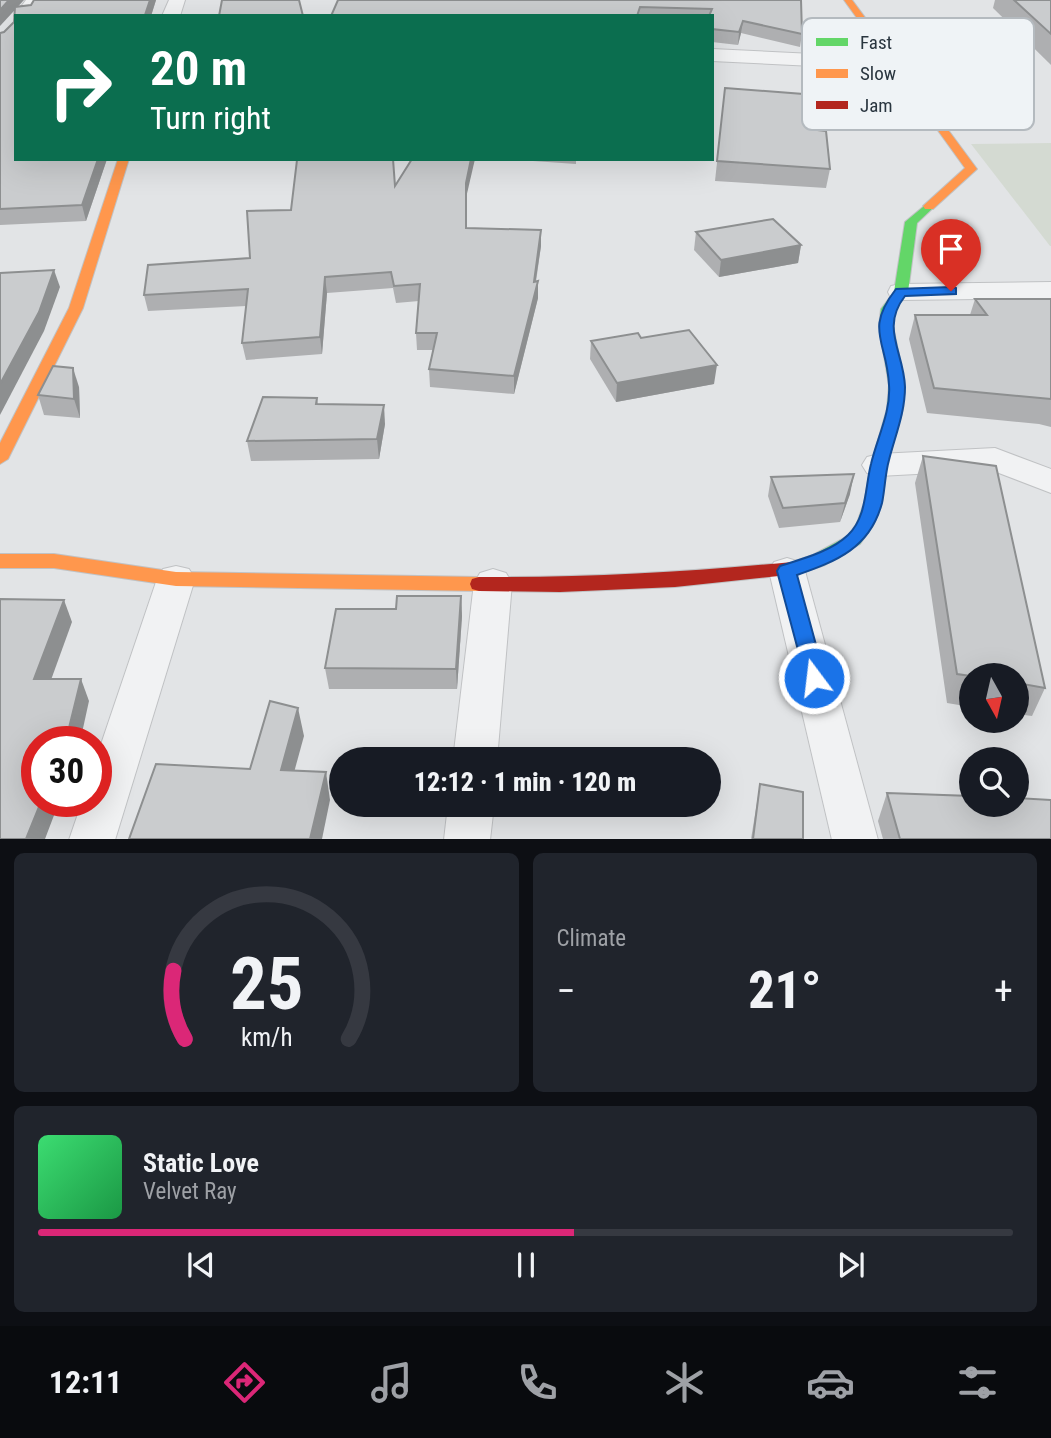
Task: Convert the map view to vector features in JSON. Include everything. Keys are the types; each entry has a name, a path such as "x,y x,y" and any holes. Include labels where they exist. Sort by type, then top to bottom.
{"street":[{"path":"848,0 861,18"},
{"path":"714,55 802,59"},
{"path":"0,561 54,561 176,579 560,585 649,582 787,571 819,561 854,540 865,524 873,503 879,465 895,409 897,385 886,326 888,309 901,292 911,222 971,169 943,130"},
{"path":"0,459 76,308 123,161"},
{"path":"901,292 1051,290"},
{"path":"879,465 995,459 1051,482"},
{"path":"787,571 855,839"},
{"path":"92,839 176,579"},
{"path":"476,747 493,583"},
{"path":"467,839 470,817"}],"shaded area":[{"path":"1051,143 1051,246 1050,246 971,144"}],"building":[{"path":"0,0 9,0 0,10"},
{"path":"34,0 150,0 145,14 15,14 15,7 31,5"},
{"path":"222,0 299,0 302,14 219,14"},
{"path":"338,0 801,0 802,34 743,21 739,32 714,29 714,14 710,14 712,9 640,7 638,14 332,14"},
{"path":"1014,0 1051,0 1051,34"},
{"path":"14,22 14,161 97,161 82,205 0,209 0,33"},
{"path":"725,88 802,94 802,130 826,131 830,169 717,161"},
{"path":"297,161 393,161 395,186 411,161 471,161 466,183 466,228 541,230 534,282 538,281 514,376 429,369 437,333 416,333 420,284 394,286 391,272 325,277 320,337 242,343 248,289 144,295 148,265 250,258 247,211 291,210"},
{"path":"773,219 801,245 721,260 696,232"},
{"path":"54,270 39,312 0,384 0,273"},
{"path":"975,299 1051,299 1051,399 934,388 915,315 987,315"},
{"path":"689,330 717,365 617,383 591,341 638,333 641,338"},
{"path":"53,366 73,368 74,399 38,395"},
{"path":"263,397 317,398 316,404 384,405 377,439 247,441"},
{"path":"923,456 996,466 1045,688 1029,685 1029,663 959,663 957,674"},
{"path":"854,474 845,503 783,508 771,477"},
{"path":"397,596 461,596 456,669 325,668 336,609 396,609"},
{"path":"0,599 64,600 34,679 81,679 69,726 21,726 21,817 35,817 26,839 0,839"},
{"path":"270,701 298,708 281,770 326,772 310,839 129,839 156,764 250,769"},
{"path":"760,784 803,792 803,839 753,839"},
{"path":"887,793 959,796 959,817 1029,817 1029,799 1051,800 1051,839 900,839"}],"traffic: fast":[{"path":"792,569 819,560 854,540 865,524 873,503 879,465 895,409 897,385 886,326 888,309 901,292 911,222 929,206"}],"traffic: slow":[{"path":"848,0 861,18"},
{"path":"929,206 971,169 943,130"},
{"path":"0,459 76,308 123,161"},
{"path":"0,561 54,561 176,579 479,584"}],"traffic: jam":[{"path":"479,584 560,585 675,580 792,569"}],"route":[{"path":"814,678 787,571 819,561 854,540 865,524 873,503 879,465 895,409 897,385 886,326 888,309 901,292 951,291"}]}
